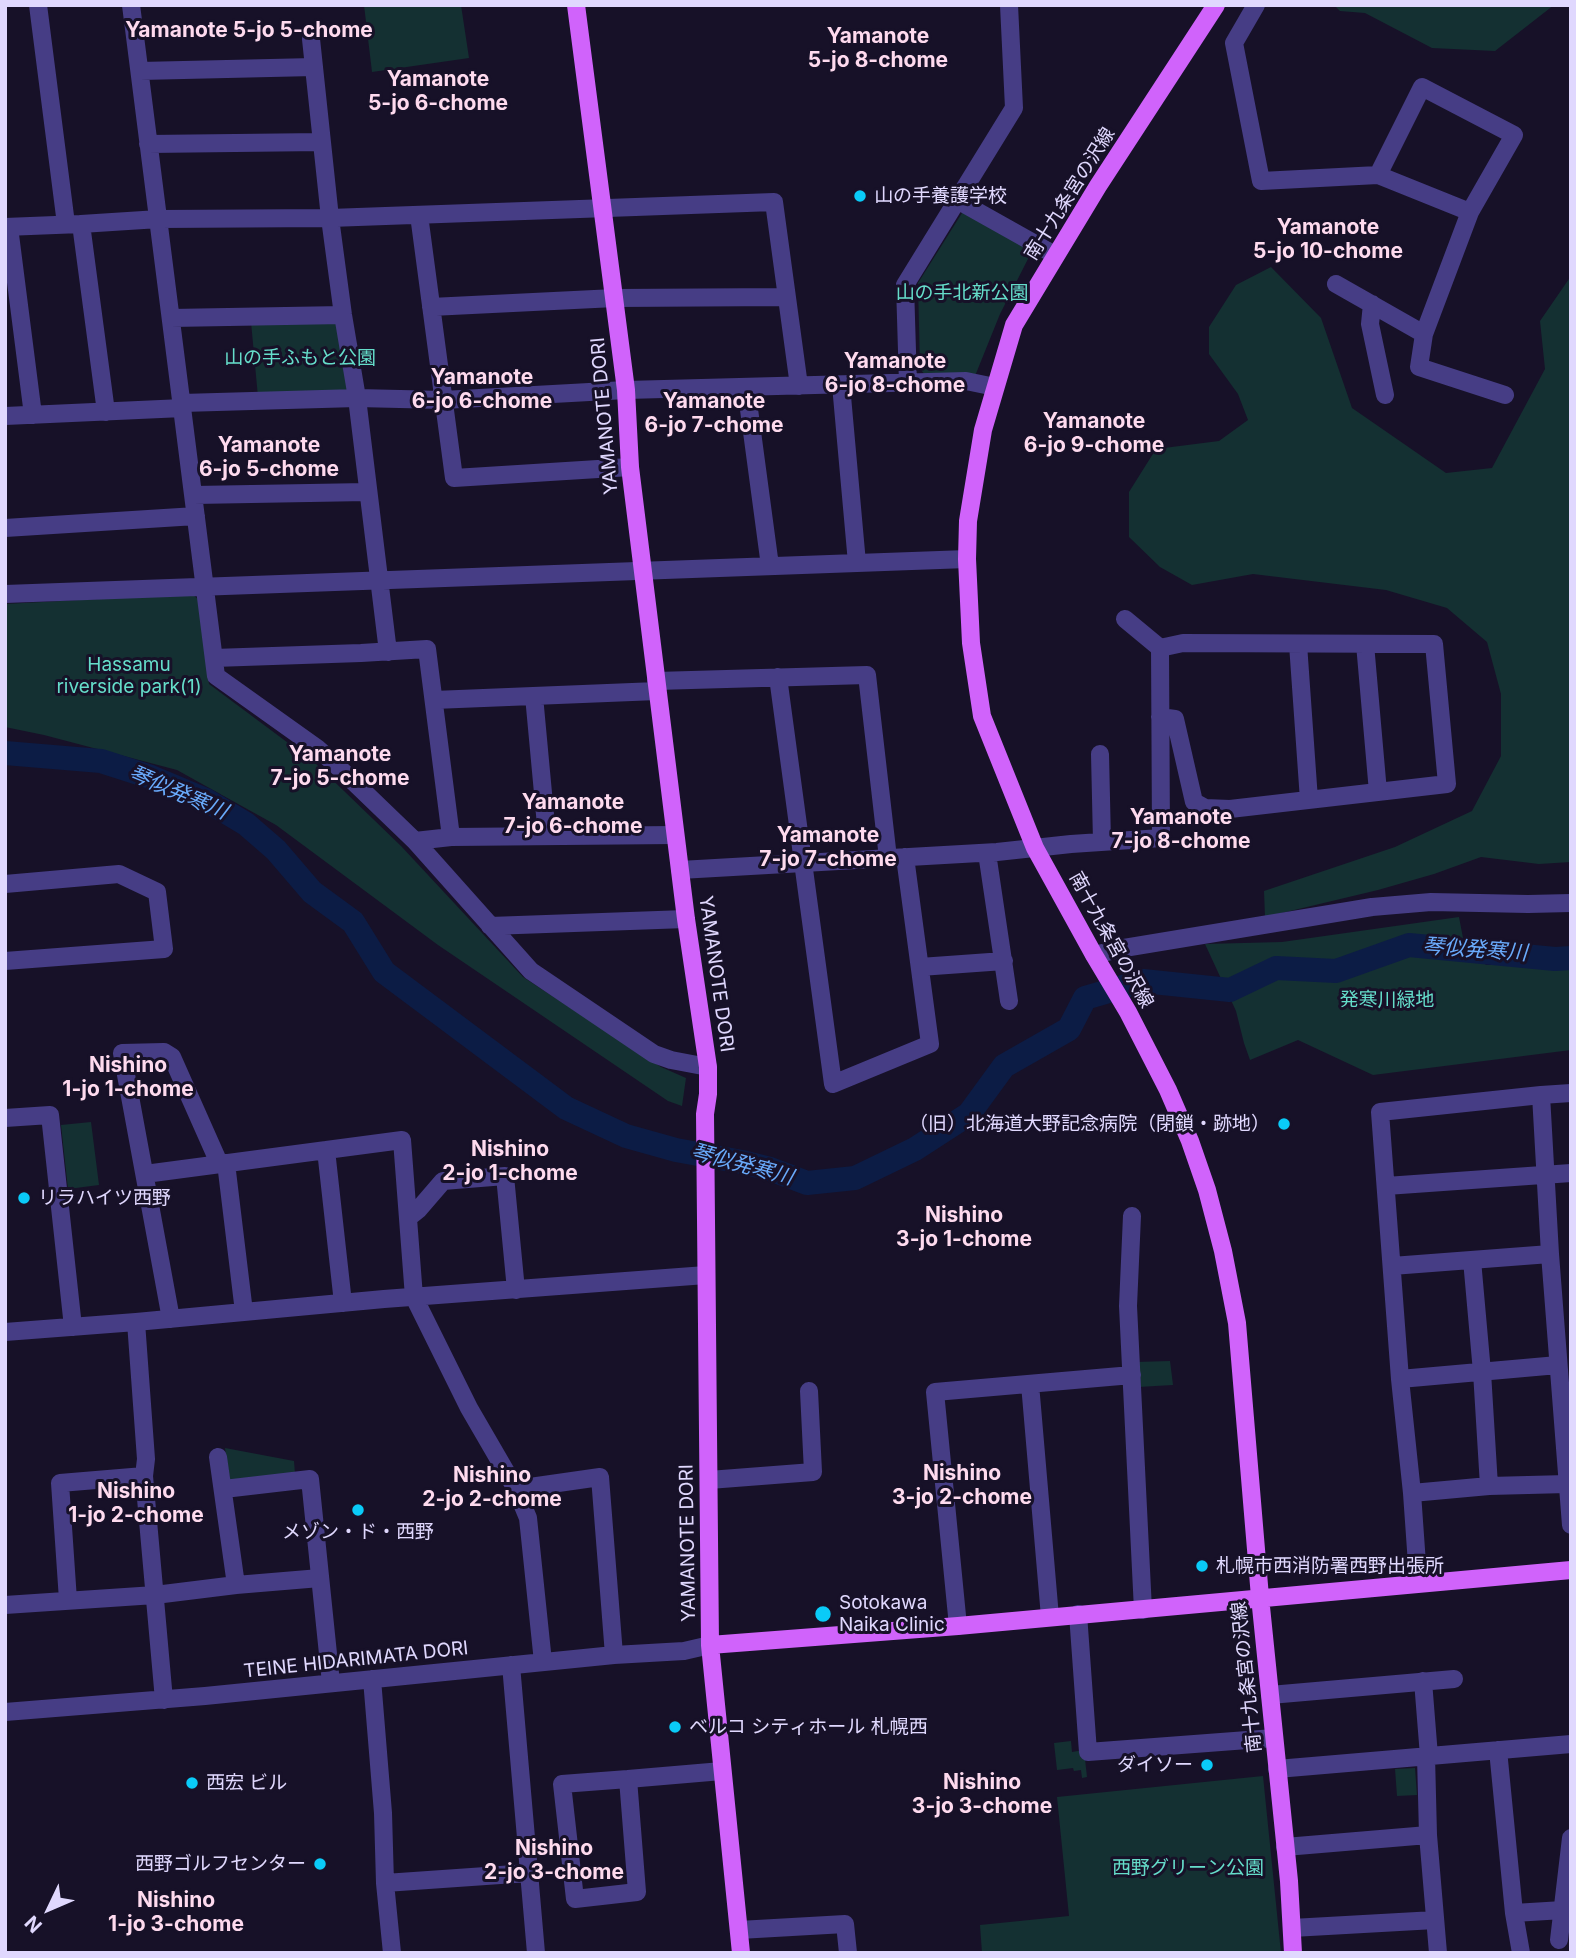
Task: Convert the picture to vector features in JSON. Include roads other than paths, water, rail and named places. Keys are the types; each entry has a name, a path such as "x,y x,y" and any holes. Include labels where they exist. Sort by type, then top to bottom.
{"main road":[{"name":"YAMANOTE DORI","path":"576,5 626,390 630,467 657,686 686,919 708,1067 705,1114 710,1645 741,1953"},
{"name":"南十九条宮の沢線","path":"1216,5 1055,255 1014,325 983,430 966,539 971,643 982,716 1035,848 1149,1050 1168,1090 1207,1189 1223,1251 1237,1323 1293,1953"},
{"path":"710,1645 1143,1610 1571,1570"}],"street":[{"path":"38,5 106,412"},
{"path":"131,5 216,676 317,748 415,841 531,971 654,1054 708,1067"},
{"path":"908,384 905,285 1014,108 1009,5"},
{"path":"1256,5 1234,43 1261,181 1378,175 1471,212"},
{"path":"311,39 330,218 357,398 388,652"},
{"path":"140,71 314,67"},
{"path":"1378,175 1422,87 1514,135 1471,212 1424,334 1419,368 1505,395"},
{"path":"148,144 322,142"},
{"path":"957,200 1055,255"},
{"path":"33,415 7,227 159,219 330,218 774,202 799,386"},
{"path":"419,215 454,478 630,467"},
{"path":"1336,284 1424,334"},
{"path":"431,307 615,298 787,297"},
{"path":"1372,304 1370,324 1385,395"},
{"path":"171,318 343,315"},
{"path":"5,416 357,398 443,400 626,390 966,381 995,387"},
{"path":"841,385 857,563"},
{"path":"746,387 770,566"},
{"path":"194,495 367,492"},
{"path":"5,528 196,516"},
{"path":"5,594 967,559"},
{"path":"1125,619 1160,648"},
{"path":"1160,648 1183,643 1434,644 1447,784 1230,809 1205,808 1194,802 1175,719 1160,717"},
{"path":"1298,643 1309,800"},
{"path":"1365,644 1378,792"},
{"path":"680,870 987,853 1161,838 1160,648"},
{"path":"214,658 427,649 451,837"},
{"path":"434,700 534,696 778,677 867,675 897,858 920,967 930,1044 833,1084 778,677"},
{"path":"534,696 547,836"},
{"path":"1100,754 1102,842"},
{"path":"415,841 451,837 676,835"},
{"path":"987,853 1009,1001"},
{"path":"5,884 119,874 157,892 164,949 5,961"},
{"path":"1094,955 1372,908 1431,902 1571,903"},
{"path":"490,926 686,919"},
{"path":"920,967 1004,961"},
{"path":"171,1319 122,1053 164,1052 172,1057 223,1163 244,1312"},
{"path":"1417,1583 1380,1112 1571,1093"},
{"path":"1541,1095 1550,1254 1563,1375 1571,1525"},
{"path":"5,1118 50,1115 74,1326"},
{"path":"145,1174 401,1140 414,1297 469,1408 516,1489 528,1518 543,1662"},
{"path":"326,1150 343,1303"},
{"path":"1386,1186 1571,1173"},
{"path":"408,1218 443,1181 505,1175 516,1290"},
{"path":"1132,1216 1128,1306 1143,1610"},
{"path":"1392,1266 1550,1254"},
{"path":"1472,1260 1489,1486"},
{"path":"5,1332 706,1275"},
{"path":"136,1322 146,1459 144,1476 164,1700"},
{"path":"1401,1379 1482,1372 1563,1375"},
{"path":"958,1626 935,1392 1132,1375"},
{"path":"1030,1384 1050,1617"},
{"path":"709,1480 813,1472 809,1391"},
{"path":"218,1457 236,1585"},
{"path":"68,1600 60,1483 144,1476"},
{"path":"516,1489 600,1477 614,1655"},
{"path":"224,1489 310,1479 331,1683"},
{"path":"1412,1493 1489,1486 1567,1484"},
{"path":"5,1605 155,1595 320,1578"},
{"path":"1078,1614 1088,1752 1274,1738"},
{"name":"TEINE HIDARIMATA DORI","path":"5,1712 164,1700 614,1655 684,1651 710,1645"},
{"path":"511,1665 536,1953"},
{"path":"372,1679 392,1953"},
{"path":"1270,1695 1454,1679"},
{"path":"1423,1681 1428,1756 1428,1835 1438,1953"},
{"path":"1278,1769 1571,1744"},
{"path":"1498,1750 1514,1913 1521,1953"},
{"path":"628,1779 637,1892 575,1899 562,1784 722,1771"},
{"path":"1285,1847 1428,1835"},
{"path":"1559,1940 1571,1838"},
{"path":"385,1883 529,1873"},
{"path":"1514,1913 1563,1910"},
{"path":"1292,1928 1435,1920"},
{"path":"739,1930 845,1924 848,1953"}],"waterway":[{"name":"琴似発寒川","path":"5,753 101,761 151,777 206,800 246,824 276,850 312,892 353,922 384,972 566,1108 626,1136 676,1150 770,1169 807,1183 855,1178 915,1149 969,1114 1004,1066 1069,1029 1085,998 1143,981 1230,990 1276,968 1336,971 1409,945 1555,959 1571,958"}],"place":[{"name":"山の手養護学校","path":"860,196"},
{"name":"（旧）北海道大野記念病院（閉鎖・跡地）","path":"1284,1124"},
{"name":"リラハイツ西野","path":"24,1198"},
{"name":"メゾン・ド・西野","path":"358,1510"},
{"name":"札幌市西消防署西野出張所","path":"1202,1566"},
{"name":"Sotokawa Naika Clinic","path":"823,1614"},
{"name":"ベルコ シティホール 札幌西","path":"675,1727"},
{"name":"ダイソー","path":"1207,1765"},
{"name":"西宏 ビル","path":"192,1783"},
{"name":"西野ゴルフセンター","path":"320,1864"}],"district":[{"name":"Yamanote 5-jo 5-chome","path":"249,31"},
{"name":"Yamanote 5-jo 8-chome","path":"878,49"},
{"name":"Yamanote 5-jo 6-chome","path":"438,92"},
{"name":"Yamanote 5-jo 10-chome","path":"1328,240"},
{"name":"Yamanote 6-jo 8-chome","path":"895,374"},
{"name":"Yamanote 6-jo 6-chome","path":"482,390"},
{"name":"Yamanote 6-jo 7-chome","path":"714,414"},
{"name":"Yamanote 6-jo 9-chome","path":"1094,434"},
{"name":"Yamanote 6-jo 5-chome","path":"269,458"},
{"name":"Yamanote 7-jo 5-chome","path":"340,767"},
{"name":"Yamanote 7-jo 6-chome","path":"573,815"},
{"name":"Yamanote 7-jo 8-chome","path":"1181,830"},
{"name":"Yamanote 7-jo 7-chome","path":"828,848"},
{"name":"Nishino 1-jo 1-chome","path":"128,1078"},
{"name":"Nishino 2-jo 1-chome","path":"510,1162"},
{"name":"Nishino 3-jo 1-chome","path":"964,1228"},
{"name":"Nishino 3-jo 2-chome","path":"962,1486"},
{"name":"Nishino 2-jo 2-chome","path":"492,1488"},
{"name":"Nishino 1-jo 2-chome","path":"136,1504"},
{"name":"Nishino 3-jo 3-chome","path":"982,1795"},
{"name":"Nishino 2-jo 3-chome","path":"554,1861"},
{"name":"Nishino 1-jo 3-chome","path":"176,1913"}],"park label":[{"name":"山の手北新公園","path":"962,293"},
{"name":"山の手ふもと公園","path":"300,358"},
{"name":"Hassamu riverside park(1)","path":"129,676"},
{"name":"発寒川緑地","path":"1387,1000"},
{"name":"西野グリーン公園","path":"1188,1868"}]}
